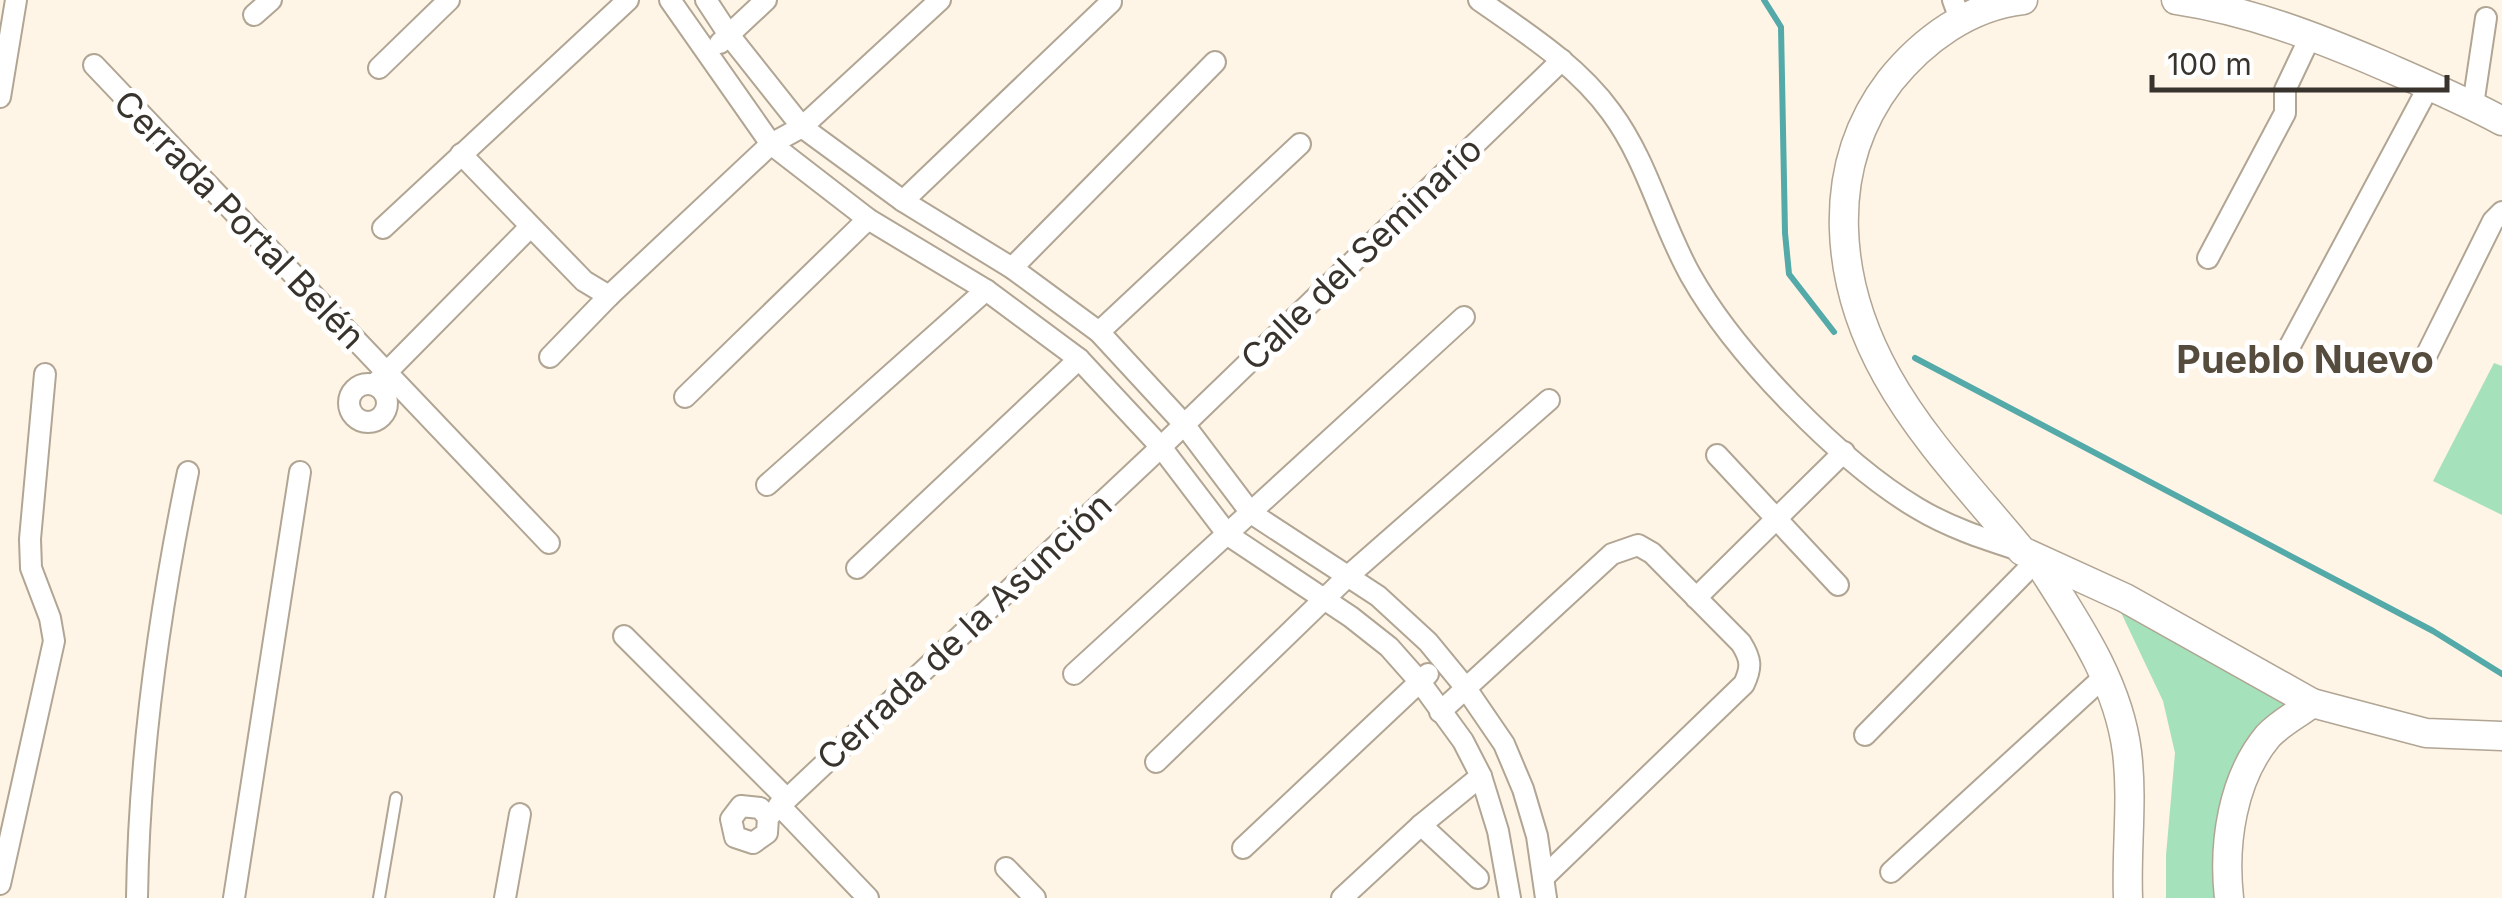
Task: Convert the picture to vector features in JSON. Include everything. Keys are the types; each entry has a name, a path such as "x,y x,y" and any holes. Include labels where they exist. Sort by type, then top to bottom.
{"street":[{"path":"0,97 16,0"},
{"path":"254,16 271,0"},
{"path":"379,68 449,0"},
{"path":"383,228 628,0"},
{"path":"670,0 771,144 868,219 986,290 1079,359 1161,447 1228,535 1352,616 1389,647 1463,741 1481,776 1498,831 1510,898"},
{"path":"706,0 802,127 903,201 1012,268 1099,332 1183,424 1251,513 1378,596 1428,642 1504,744 1537,836 1545,887"},
{"path":"708,54 766,0"},
{"path":"550,357 608,296 771,144 802,127 940,0"},
{"path":"1479,0 1562,60 1611,112 1644,167 1690,275 1726,330 1771,382 1844,452 1915,507 1964,532 2029,555 2125,598 2312,703 2426,733 2502,736"},
{"path":"2023,0 1957,10 1912,52 1882,92 1852,149 1844,196 1848,266 1868,335 1886,375 1914,417 2029,555 2106,675 2127,750 2128,898"},
{"path":"2176,0 2233,5 2474,105 2502,121"},
{"path":"903,201 1111,2"},
{"path":"2474,105 2486,18"},
{"path":"2208,258 2284,113 2286,90 2311,35"},
{"name":"Calle del Seminario","path":"1161,447 1562,60"},
{"path":"1012,268 1215,62"},
{"name":"Cerrada Portal Belén","path":"94,65 380,378 549,543"},
{"path":"2286,355 2429,86"},
{"path":"1099,332 1300,144"},
{"path":"462,154 584,281 608,296"},
{"path":"2423,362 2493,220 2502,212"},
{"path":"685,396 868,219"},
{"path":"380,378 530,227"},
{"path":"767,486 986,290"},
{"path":"1074,674 1464,317"},
{"path":"857,568 1079,359"},
{"path":"0,884 54,641 50,618 31,568 30,539 45,374"},
{"path":"1156,762 1347,576 1550,400"},
{"name":"Cerrada de la Asunción","path":"777,807 1161,447"},
{"path":"1696,598 1844,452"},
{"path":"1717,455 1838,585"},
{"path":"137,898 140,810 162,596 188,472"},
{"path":"234,898 300,472"},
{"path":"1440,712 1612,554 1638,545 1652,552 1742,644 1750,658 1744,684 1545,887"},
{"path":"1865,736 2029,555"},
{"path":"624,636 777,807 868,898"},
{"path":"1243,848 1442,660"},
{"path":"1891,872 2106,675"},
{"path":"2229,898 2229,828 2251,760 2270,733 2312,703"},
{"path":"1342,898 1481,776"},
{"path":"505,898 520,814"},
{"path":"1421,825 1478,878"},
{"path":"1006,868 1035,898"}],"lane":[{"path":"379,898 396,798"}],"green space":[{"path":"2494,363 2502,366 2502,515 2433,481"},
{"path":"2116,602 2296,703 2249,768 2236,898 2166,898 2175,753 2163,701"}],"waterway":[{"path":"1764,0 1781,27 1789,274 1834,332"},
{"path":"1915,358 2433,631 2502,674"}],"district":[{"name":"Pueblo Nuevo","path":"2305,359"}]}
